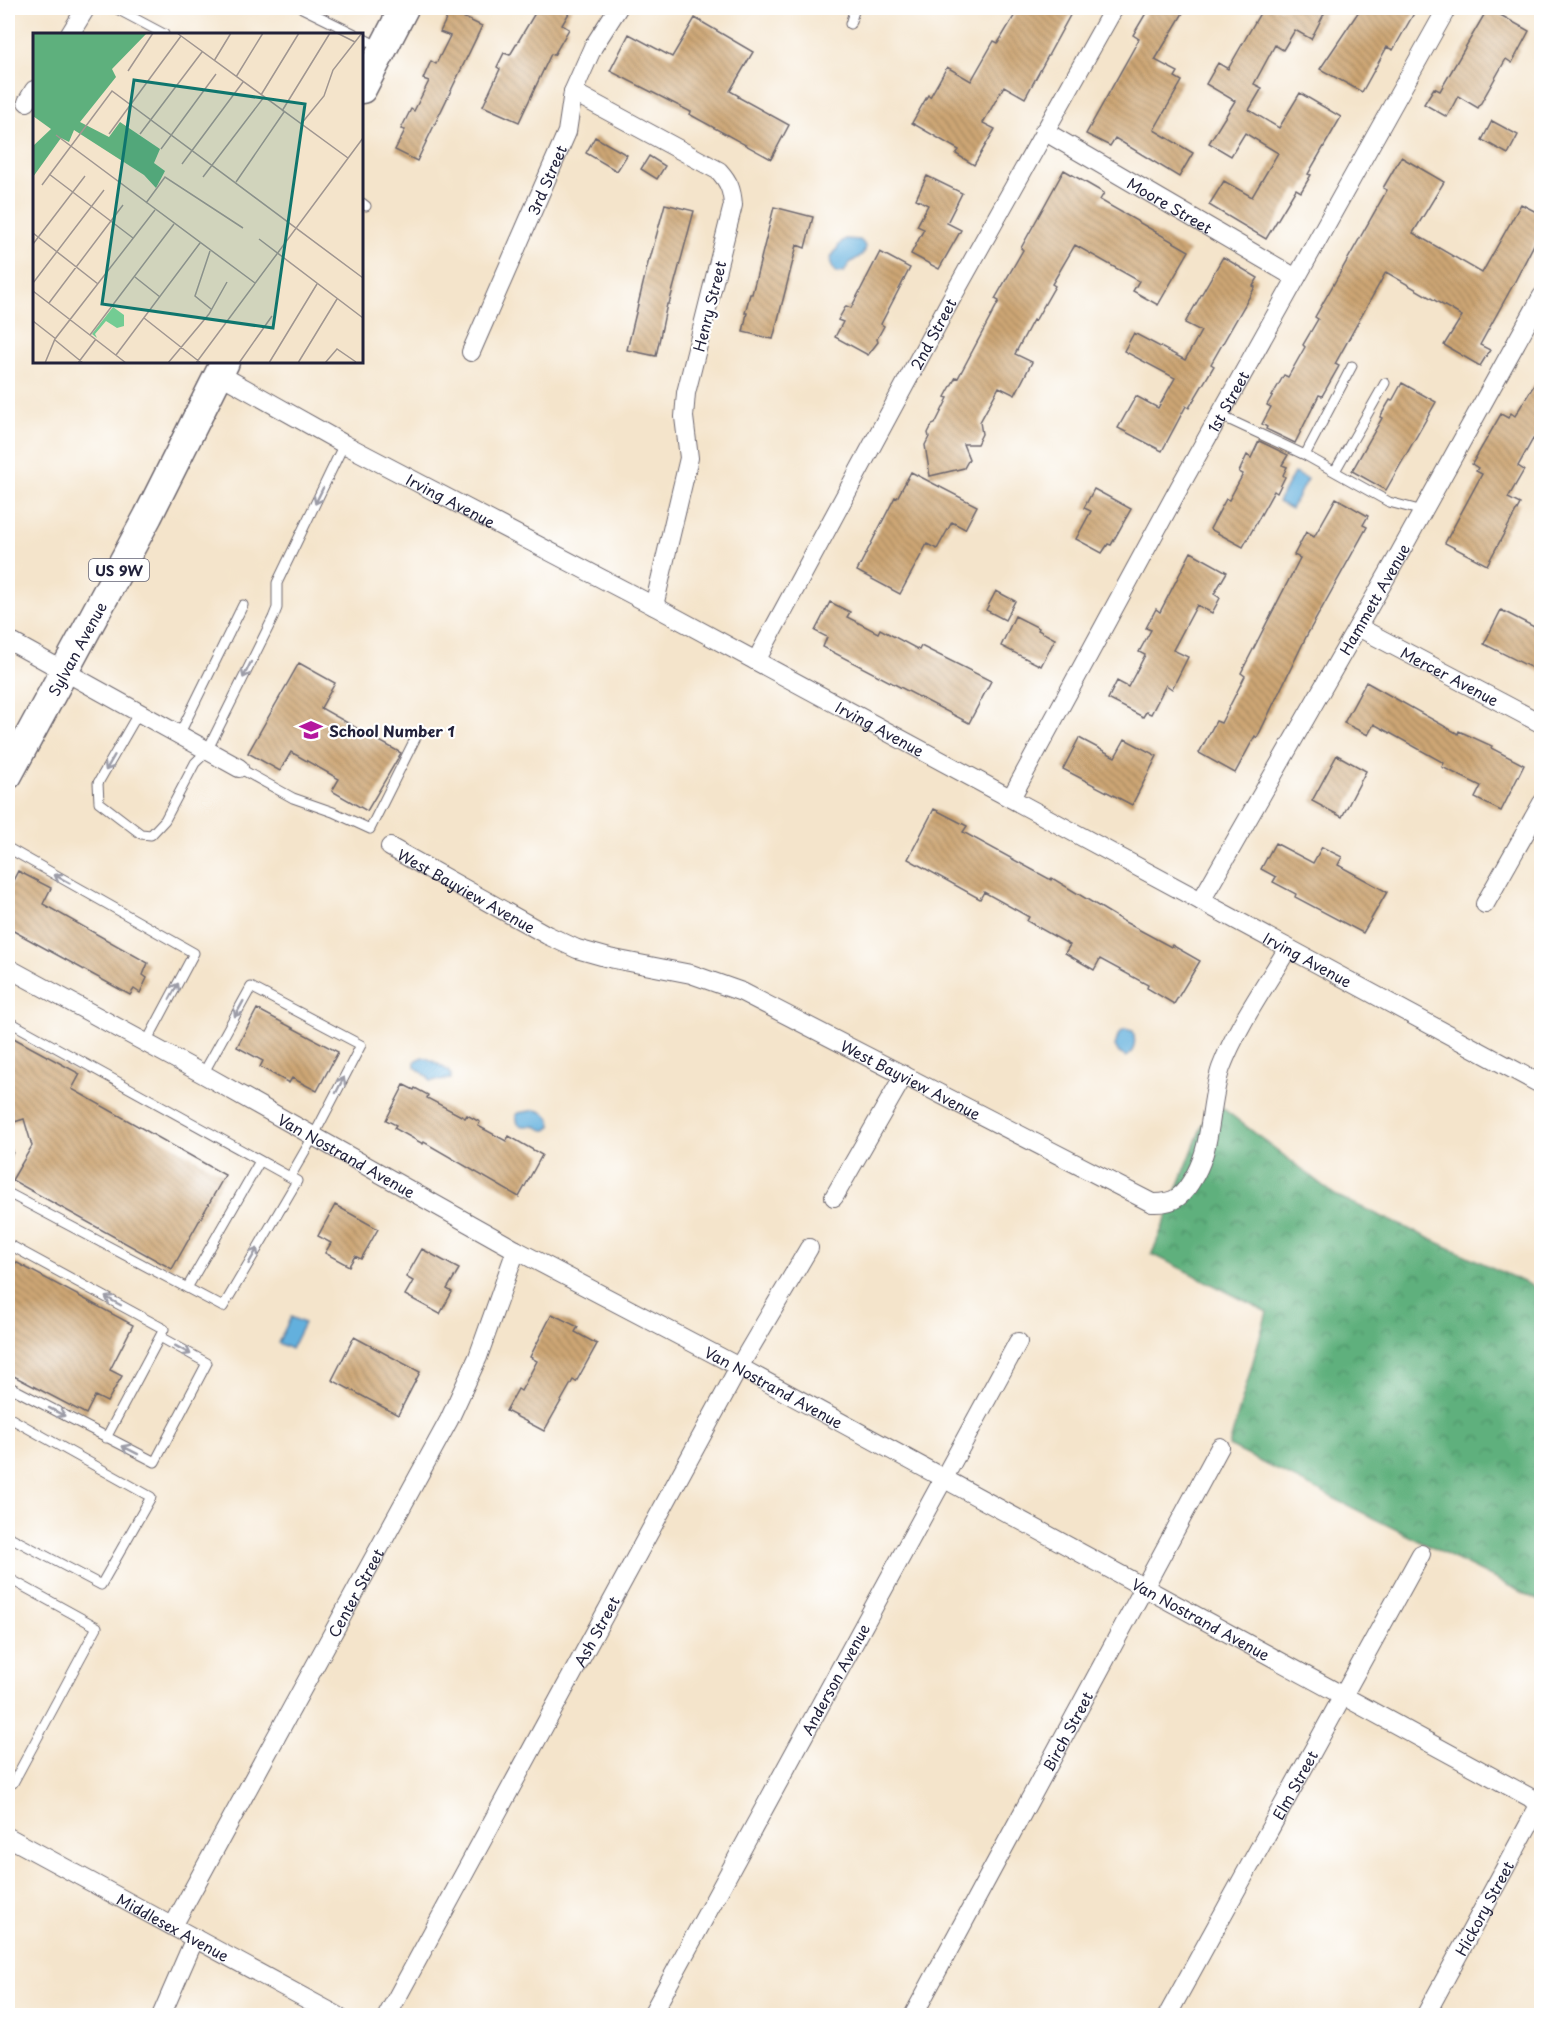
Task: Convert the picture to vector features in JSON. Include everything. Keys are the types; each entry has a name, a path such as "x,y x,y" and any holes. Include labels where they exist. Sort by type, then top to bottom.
{"main road":[{"path":"363,84 372,43 404,8"},
{"name":"Sylvan Avenue","path":"8,775 148,516 222,368"}],"street":[{"path":"71,33 86,8"},
{"name":"3rd Street","path":"471,352 567,132 573,92 593,47 618,8"},
{"name":"2nd Street","path":"756,662 1044,131 1114,8"},
{"name":"1st Street","path":"1011,798 1219,415 1447,8"},
{"name":"Henry Street","path":"573,92 719,171 732,190 733,206 686,393 684,417 689,458 654,606"},
{"name":"Moore Street","path":"1044,131 1296,278"},
{"name":"Hammett Avenue","path":"1201,901 1358,627 1542,296"},
{"name":"Irving Avenue","path":"222,368 345,444 654,606 1542,1084"},
{"name":"Mercer Avenue","path":"1358,627 1542,724"},
{"path":"8,640 239,768"},
{"path":"1485,904 1542,803"},
{"name":"West Bayview Avenue","path":"390,847 547,935 577,949 609,958 691,974 723,984 1152,1203 1165,1204 1176,1200 1196,1174 1204,1152 1213,1098 1221,1068 1235,1037 1288,948"},
{"name":"Van Nostrand Avenue","path":"8,968 203,1074 516,1250 739,1367 1541,1803"},
{"path":"834,1197 904,1075"},
{"name":"Ash Street","path":"387,2016 739,1367 809,1248"},
{"name":"Center Street","path":"173,1926 449,1420 478,1357 516,1250"},
{"name":"Anderson Avenue","path":"651,2016 1018,1342"},
{"name":"Birch Street","path":"913,2016 1220,1447"},
{"name":"Elm Street","path":"1167,2016 1420,1554"},
{"name":"Hickory Street","path":"1425,2016 1541,1803"},
{"name":"Middlesex Avenue","path":"9,1840 338,2016"},
{"path":"161,2016 195,1938"}],"lane":[{"path":"115,8 162,33"},
{"path":"302,8 353,33"},
{"path":"850,24 855,8"},
{"path":"1305,455 1352,366"},
{"path":"1335,471 1385,383"},
{"path":"1219,415 1305,455 1389,502 1423,511"},
{"path":"139,712 98,783 98,795 99,802 141,834 151,835 165,820 195,763 207,751 277,608 277,582 345,444"},
{"path":"179,735 243,605"},
{"path":"239,768 293,798 333,812 370,829 418,732"},
{"path":"8,848 194,953 146,1043"},
{"path":"203,1074 251,987 361,1045 314,1137 290,1177"},
{"path":"8,1021 297,1181 223,1307 8,1193"},
{"path":"187,1288 260,1161"},
{"path":"8,1244 135,1312 207,1363 155,1462 8,1386"},
{"path":"129,1323 135,1312"},
{"path":"106,1438 162,1333"},
{"path":"8,1417 151,1497 101,1585 8,1536"},
{"path":"8,1578 97,1627 13,1783 8,1780"}],"green space":[{"path":"1212,1100 1335,1195 1541,1290 1541,1602 1229,1446 1267,1312 1152,1254"}],"water":[{"path":"846,239 860,240 864,244 865,251 849,264 844,272 836,273 831,259 841,242"},
{"path":"1294,473 1307,479 1291,509 1278,502"},
{"path":"1125,1029 1133,1031 1134,1039 1133,1049 1126,1057 1119,1053 1115,1046 1119,1033"},
{"path":"423,1057 446,1069 451,1074 451,1079 430,1081 415,1067 415,1061"},
{"path":"536,1110 549,1117 551,1126 549,1129 518,1124 516,1116 518,1113"},
{"path":"291,1317 304,1323 291,1349 278,1343"}],"building":[{"path":"538,8 572,8 562,25 569,29 554,55 551,54 519,122 483,106 500,69 497,67 504,53 510,55"},
{"path":"1019,8 1074,8 1025,98 1004,86 983,123 995,129 974,165 956,154 959,150 912,123 947,67 971,81 994,41 998,43"},
{"path":"1149,8 1186,8 1155,60 1178,72 1175,77 1182,81 1154,130 1193,153 1179,177 1115,138 1110,146 1086,134 1139,39 1133,35"},
{"path":"1263,8 1327,8 1311,39 1295,30 1283,50 1275,45 1254,84 1262,88 1249,110 1279,128 1300,93 1341,117 1308,174 1311,175 1301,192 1296,189 1266,239 1209,205 1224,181 1252,197 1278,153 1245,133 1231,156 1209,143 1235,101 1206,84 1218,63 1228,69"},
{"path":"1361,8 1417,8 1393,50 1387,47 1362,92 1320,69"},
{"path":"1488,8 1529,31 1512,63 1506,59 1478,108 1458,96 1447,117 1424,104 1434,88 1440,91"},
{"path":"450,11 482,26 417,161 395,150 405,130 401,129 411,109 414,111 429,81 423,79 431,61 436,64 450,36 440,32"},
{"path":"695,18 753,52 730,91 789,125 771,159 689,114 691,112 610,71 629,34 672,57"},
{"path":"1492,121 1518,135 1508,154 1482,140"},
{"path":"595,137 627,155 617,171 586,153"},
{"path":"649,156 665,166 657,179 641,169"},
{"path":"1401,157 1444,182 1413,233 1482,273 1521,204 1542,215 1542,229 1480,345 1490,350 1480,366 1444,345 1462,316 1386,272 1335,364 1339,366 1322,396 1319,395 1295,443 1266,429 1267,427 1262,424 1271,407 1267,405 1284,375 1288,377 1305,347 1303,345 1318,319 1315,317 1387,190 1383,188"},
{"path":"1064,170 1104,193 1100,200 1189,251 1158,305 1133,291 1139,281 1075,245 1052,284 1055,286 1015,354 1032,362 1015,395 999,387 980,422 982,434 977,444 963,444 969,459 964,468 930,476 925,445 929,437 928,433 948,398 945,397 956,377 958,378 999,301 995,299"},
{"path":"927,176 962,193 947,223 961,230 939,269 911,254 924,229 917,226 928,205 916,199"},
{"path":"665,204 694,211 669,304 667,304 656,356 627,350"},
{"path":"774,207 813,217 805,248 797,245 773,339 743,332 747,313 745,313"},
{"path":"880,252 910,268 881,324 884,326 877,339 878,342 868,355 835,337 843,322 838,320 846,306 851,308"},
{"path":"1223,257 1258,278 1211,364 1214,366 1189,408 1186,406 1162,451 1118,428 1136,396 1158,408 1175,378 1124,351 1134,333 1185,360 1201,331 1185,323"},
{"path":"1542,372 1542,444 1533,439 1518,466 1524,470 1508,498 1520,504 1487,565 1445,543 1482,474 1476,471 1478,468 1472,464 1501,414 1508,418 1511,413 1515,416"},
{"path":"1402,383 1436,402 1386,490 1352,471 1382,418 1380,417"},
{"path":"1259,441 1288,455 1282,465 1287,467 1277,493 1274,491 1243,547 1210,529 1243,474 1239,472 1247,455 1251,458"},
{"path":"911,472 977,506 965,529 952,522 937,549 927,544 900,594 857,571 895,497 897,498"},
{"path":"1094,489 1131,509 1111,545 1108,544 1102,553 1076,539 1091,511 1084,508"},
{"path":"1336,498 1368,516 1363,525 1367,527 1307,635 1257,738 1255,736 1235,773 1199,753 1216,721 1221,723 1245,676 1241,673 1300,558 1294,555 1306,532 1314,537"},
{"path":"1191,552 1227,572 1214,594 1220,598 1212,613 1197,605 1173,650 1188,657 1172,689 1166,685 1151,714 1146,712 1143,717 1108,699 1117,681 1128,687 1145,655 1139,652 1151,630 1146,628 1156,609 1160,612"},
{"path":"996,591 1015,601 1005,620 986,610"},
{"path":"830,602 850,612 847,617 878,633 880,629 919,650 921,646 991,681 969,723 823,647 827,637 815,631"},
{"path":"1501,610 1542,631 1542,673 1484,644"},
{"path":"1015,616 1055,639 1041,666 1001,646"},
{"name":"School Number 1","path":"299,663 335,683 321,708 401,753 367,811 332,791 339,779 291,752 280,771 248,753"},
{"path":"1366,682 1458,734 1459,731 1492,746 1491,748 1524,765 1501,811 1475,798 1481,786 1442,767 1444,763 1374,724 1368,735 1344,723"},
{"path":"1079,738 1115,757 1125,739 1157,756 1132,805 1063,769"},
{"path":"1337,755 1366,771 1342,817 1312,801"},
{"path":"934,809 967,826 963,832 1051,880 1052,878 1123,921 1200,961 1174,1004 1147,988 1148,985 1100,959 1094,970 1065,953 1070,945 1027,921 1029,917 984,892 980,899 908,859"},
{"path":"1275,843 1313,863 1322,847 1342,857 1338,865 1387,892 1363,933 1295,897 1296,894 1273,882 1276,877 1261,869"},
{"path":"18,871 51,888 43,904 148,963 143,975 147,978 140,993 134,989 130,995 8,928 8,890"},
{"path":"257,1009 338,1052 317,1091 292,1078 289,1083 260,1067 263,1061 237,1047"},
{"path":"8,1035 80,1074 72,1089 225,1175 172,1269 12,1180 32,1146 24,1119 8,1124"},
{"path":"404,1085 428,1095 427,1098 465,1118 467,1115 480,1122 478,1126 506,1141 509,1136 542,1155 519,1197 424,1142 423,1144 394,1128 396,1125 386,1120"},
{"path":"335,1205 378,1229 361,1259 355,1256 349,1266 325,1253 331,1243 318,1236"},
{"path":"422,1249 459,1269 447,1289 452,1292 440,1314 405,1295 413,1281 406,1277"},
{"path":"8,1258 133,1325 110,1370 122,1376 107,1402 95,1396 86,1414 8,1373"},
{"path":"552,1314 578,1327 575,1332 597,1344 576,1382 573,1380 544,1431 506,1411 518,1389 521,1391 537,1361 530,1357"},
{"path":"354,1337 420,1372 398,1415 332,1380"}],"place":[{"name":"School Number 1","path":"311,730"}]}
